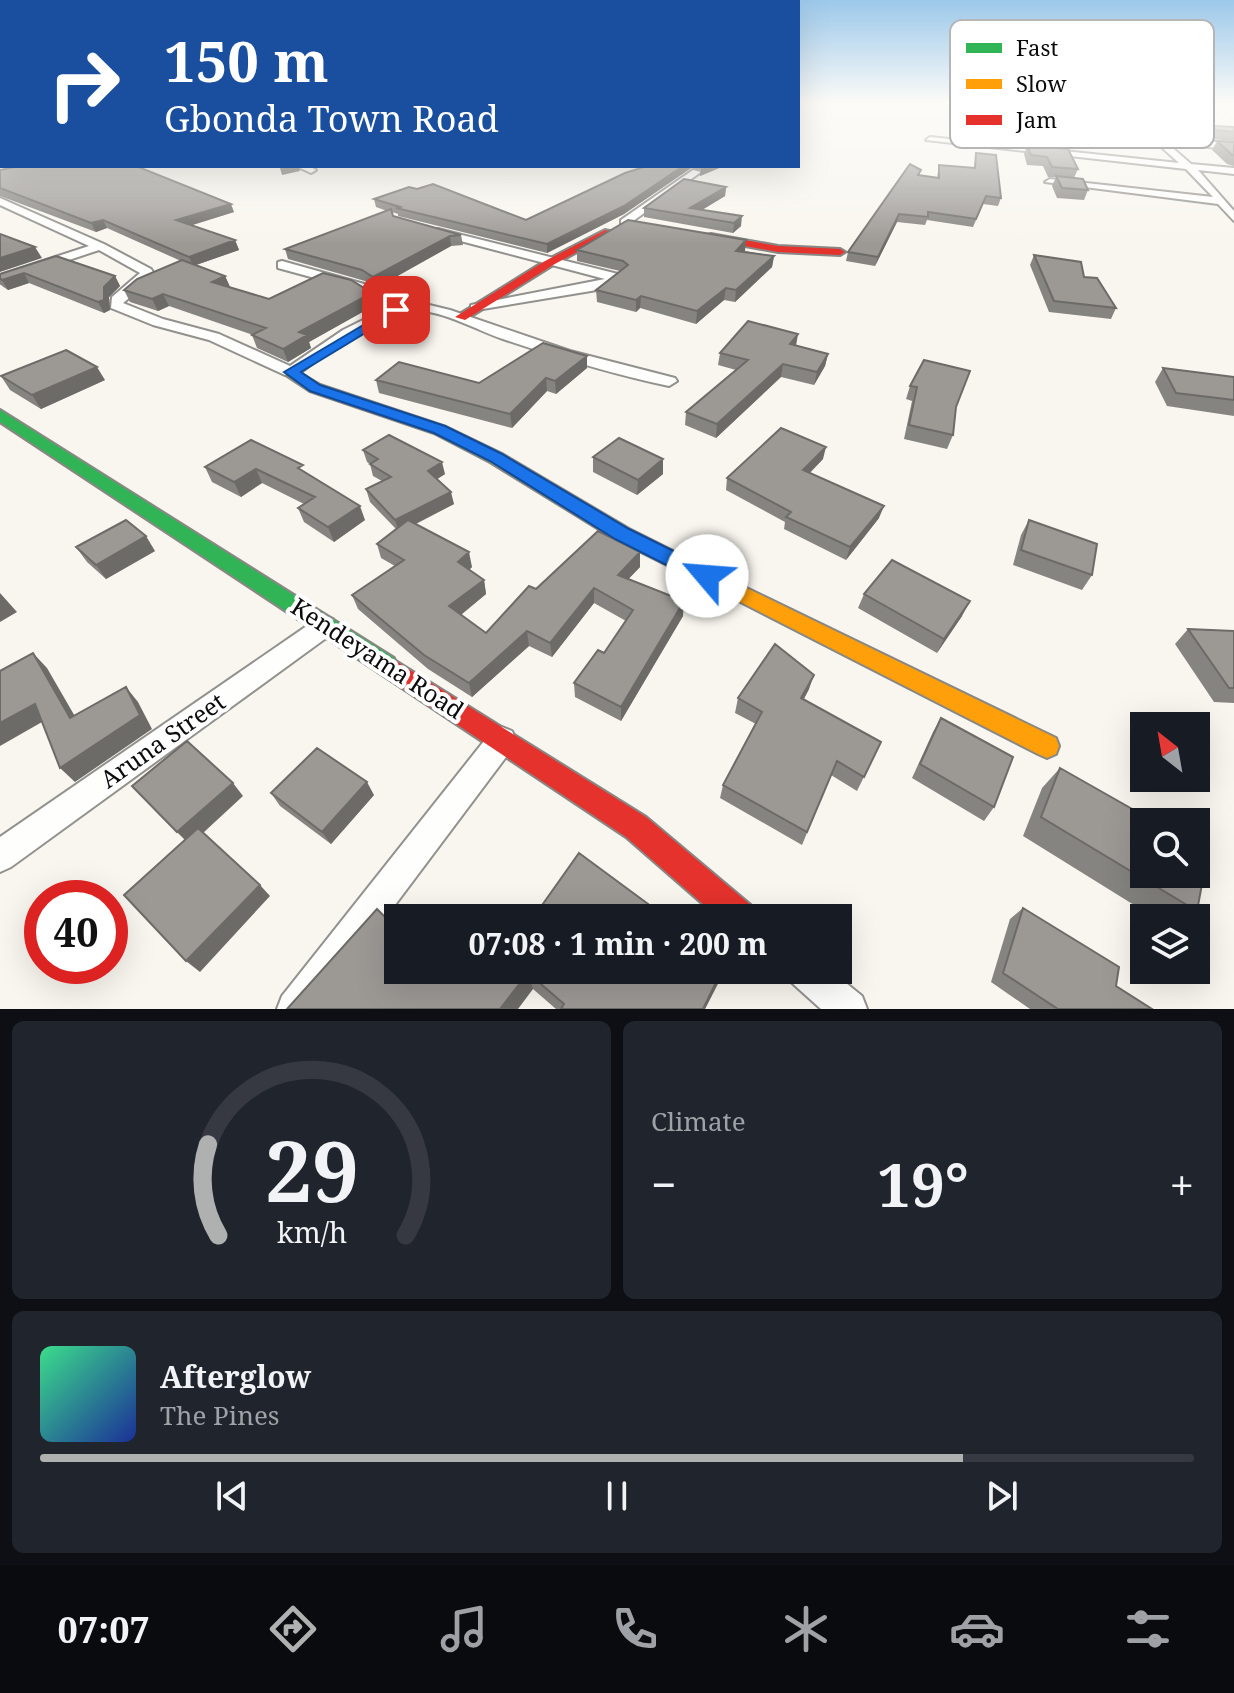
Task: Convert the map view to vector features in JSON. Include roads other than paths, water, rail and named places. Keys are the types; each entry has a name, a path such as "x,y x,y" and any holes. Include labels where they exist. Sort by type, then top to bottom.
{"street":[{"path":"1027,150 1234,171"},
{"path":"1173,150 1234,218"},
{"path":"468,313 549,263 575,252 625,222 696,172"},
{"path":"1050,182 1219,201"},
{"path":"0,201 100,246 147,272 140,282 117,300 116,305 158,322 214,337 291,372 315,388 440,430 482,451 622,534 1047,746"},
{"path":"625,222 649,226"},
{"path":"291,372 396,310 411,307 468,313 603,285 617,278 549,263 427,229"},
{"path":"692,234 778,249 840,252"},
{"path":"0,279 100,246"},
{"path":"282,265 371,291 388,299 396,310"},
{"path":"468,313 501,333 642,376 669,381"},
{"name":"Kendeyama Road","path":"0,415 636,827 726,904"},
{"name":"Aruna Street","path":"0,856 325,626"},
{"path":"295,1009 502,740"},
{"path":"820,984 849,1009"}]}
